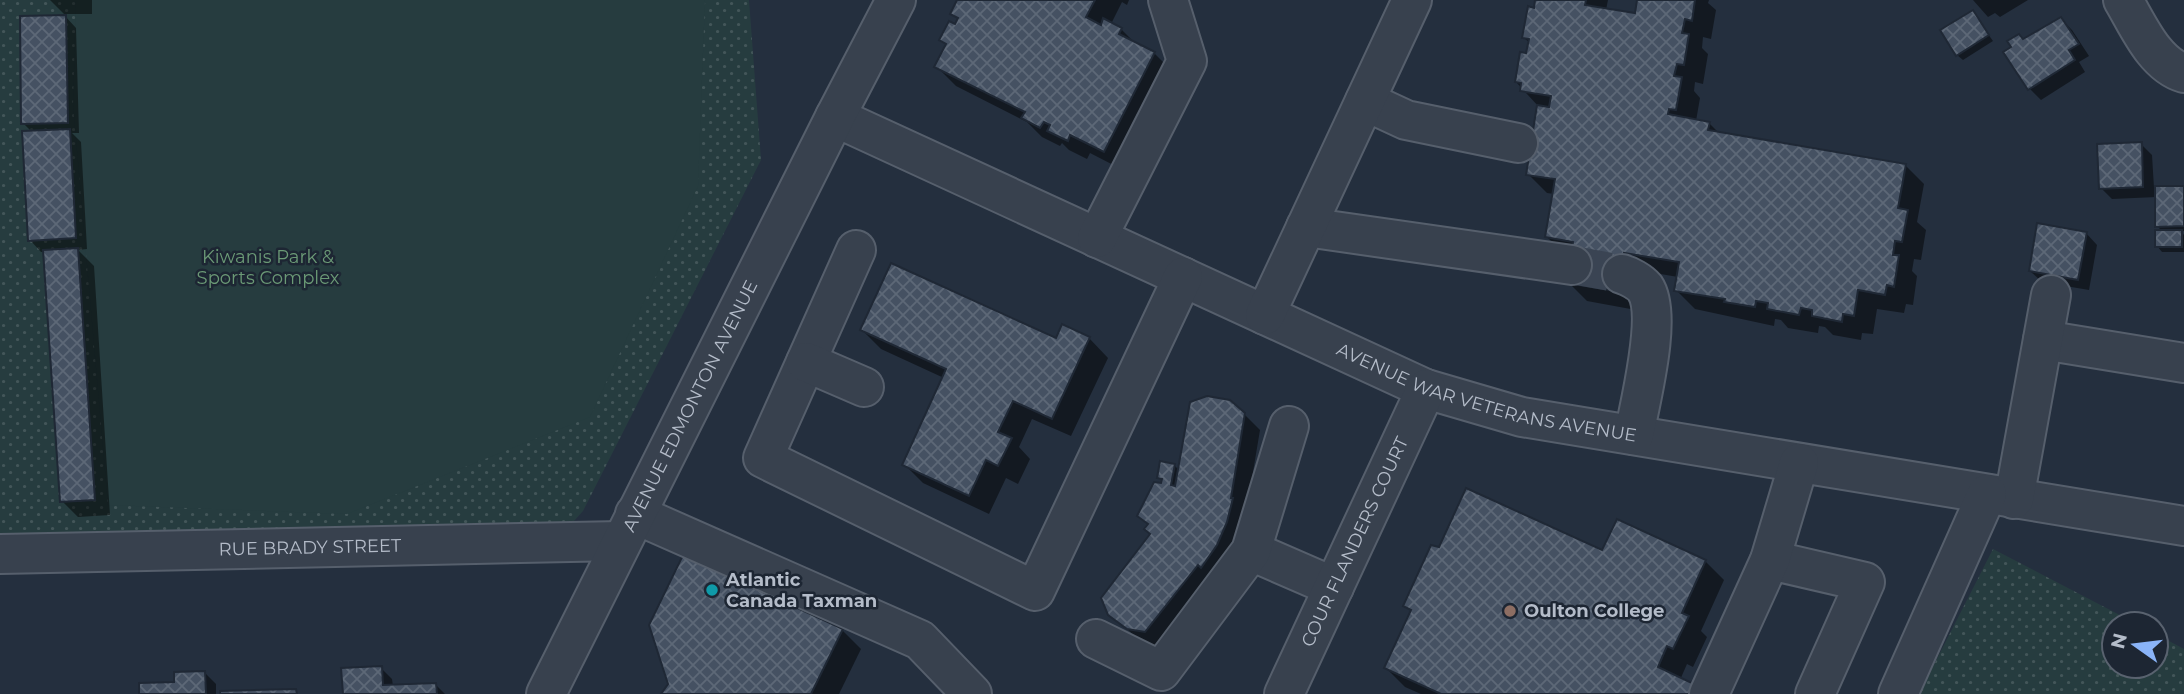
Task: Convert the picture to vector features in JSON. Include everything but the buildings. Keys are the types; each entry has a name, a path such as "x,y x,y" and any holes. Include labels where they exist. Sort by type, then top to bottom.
{"street":[{"name":"AVENUE EDMONTON AVENUE","path":"546,694 896,0"},
{"path":"1097,238 1187,61 1168,0"},
{"path":"1265,315 1412,0"},
{"path":"2123,0 2153,49 2176,70 2184,73"},
{"path":"1365,101 1406,120 1518,143"},
{"name":"AVENUE WAR VETERANS AVENUE","path":"835,117 1426,389 1522,417 2184,526"},
{"path":"1306,227 1572,265"},
{"path":"856,250 763,457 1035,592 1183,277"},
{"path":"1622,274 1644,286 1650,298 1654,324 1634,435"},
{"path":"1898,694 2000,496 2043,340 2051,295"},
{"path":"2043,340 2184,363"},
{"path":"806,362 864,387"},
{"name":"COUR FLANDERS COURT","path":"1291,692 1334,587 1426,389"},
{"path":"1096,639 1161,671 1251,551 1289,426"},
{"path":"1709,694 1770,560 1799,463"},
{"path":"628,528 920,640 972,694"},
{"name":"RUE BRADY STREET","path":"0,554 628,528"},
{"path":"1251,551 1334,587"},
{"path":"1770,560 1865,582 1815,694"}],"green space":[{"name":"Kiwanis Park & Sports Complex","path":"0,0 749,0 761,160 583,511 564,532 0,536"},
{"name":"Kiwanis Park & Sports Complex","path":"76,0 705,0 698,186 590,417 347,514 108,505 73,105"},
{"path":"1993,549 2110,610 2100,610 2100,680 2170,680 2170,642 2184,649 2184,694 1919,694"}],"tunnel":[{"path":"1572,265 1622,274"}],"place":[{"name":"Atlantic Canada Taxman","path":"712,590"},
{"name":"Oulton College","path":"1510,611"}]}
